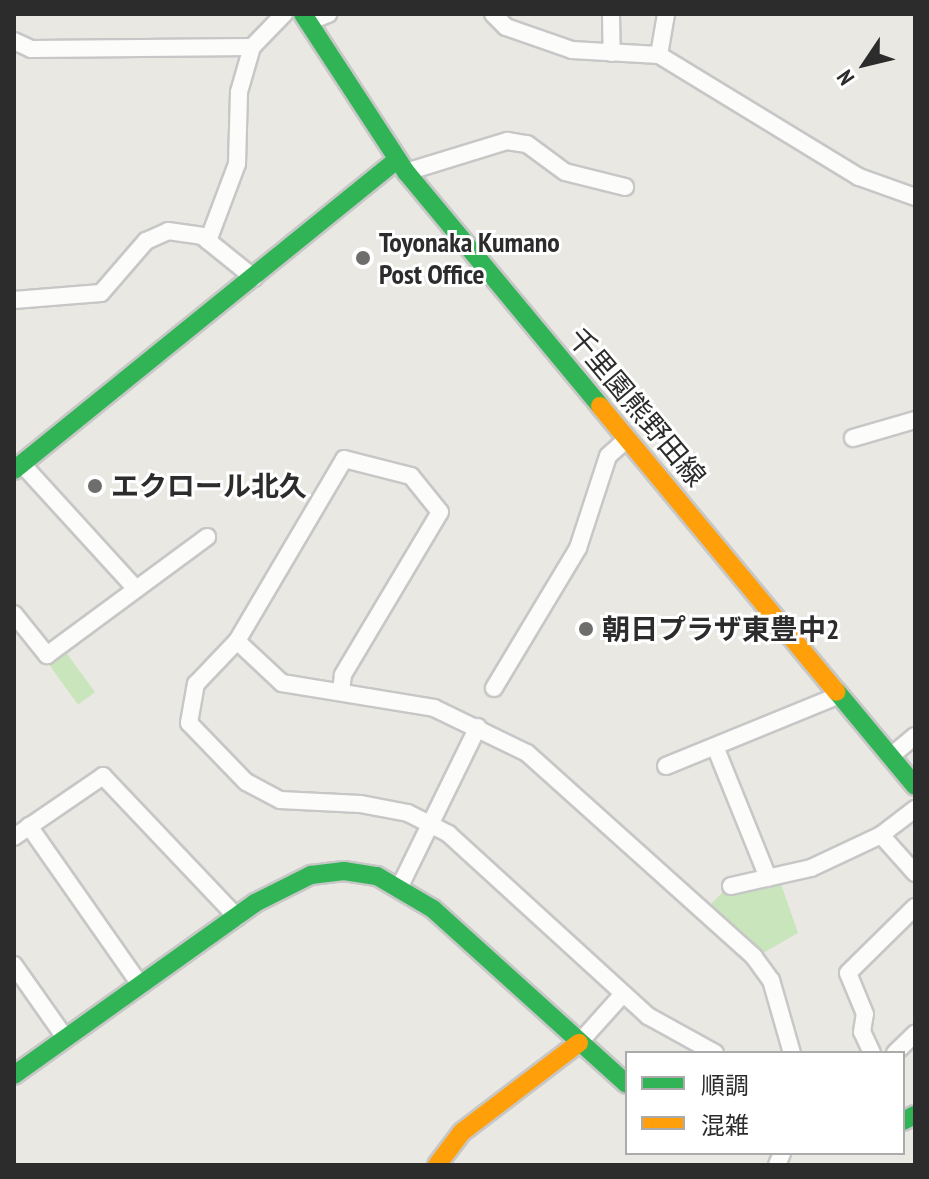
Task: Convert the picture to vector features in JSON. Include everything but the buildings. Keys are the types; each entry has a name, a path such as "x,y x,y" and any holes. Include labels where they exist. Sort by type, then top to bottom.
{"street":[{"path":"208,241 237,164 239,92 252,47 284,14"},
{"path":"306,18 328,14"},
{"path":"493,14 506,27 572,50 659,55 859,177 915,197"},
{"path":"611,14 612,53"},
{"path":"659,55 666,14"},
{"name":"千里園熊野田線","path":"306,18 402,166 915,786"},
{"path":"14,41 31,49 252,47"},
{"path":"136,589 18,467 254,278 402,166 507,141 527,144 565,172 625,187"},
{"path":"14,300 101,293 146,241 165,232 200,235 254,278"},
{"path":"853,438 915,420"},
{"path":"494,688 578,548 608,456 627,439"},
{"path":"341,692 343,675 440,512 411,476 344,459 237,641 196,684 188,708 189,723 228,768 280,800 360,804 431,824 460,844 623,994 669,1030 711,1051"},
{"path":"14,614 47,655 207,537"},
{"path":"237,641 282,683 434,708 527,753 754,957 771,980 791,1051"},
{"path":"666,766 716,749 840,695"},
{"path":"400,886 478,727"},
{"path":"891,756 915,736"},
{"path":"716,749 768,878"},
{"path":"14,837 103,776 237,917"},
{"path":"731,886 811,868 881,835 915,809"},
{"path":"29,826 141,986"},
{"path":"881,835 915,873"},
{"path":"14,1075 237,917 311,875 344,871 377,876 400,886 433,909 625,1082"},
{"path":"871,1051 862,1032 865,1014 848,973 915,906"},
{"path":"14,965 66,1039"},
{"path":"437,1165 462,1132 579,1043 623,994"},
{"path":"897,1051 915,1034"}],"green space":[{"path":"65,651 95,692 78,705 48,663"},
{"path":"781,884 798,933 763,953 711,904 727,888 731,894"}],"traffic: fast":[{"path":"303,14 406,172 600,406"},
{"path":"14,470 397,160"},
{"path":"837,692 915,786"},
{"path":"14,1075 255,903 311,875 344,871 377,876 433,909 625,1082"},
{"path":"905,1120 915,1115"}],"traffic: slow":[{"path":"600,406 837,692"},
{"path":"437,1165 462,1132 579,1043"}],"place":[{"name":"Toyonaka Kumano Post Office","path":"363,258"},
{"name":"エクロール北久","path":"95,486"},
{"name":"朝日プラザ東豊中2","path":"586,629"}]}
